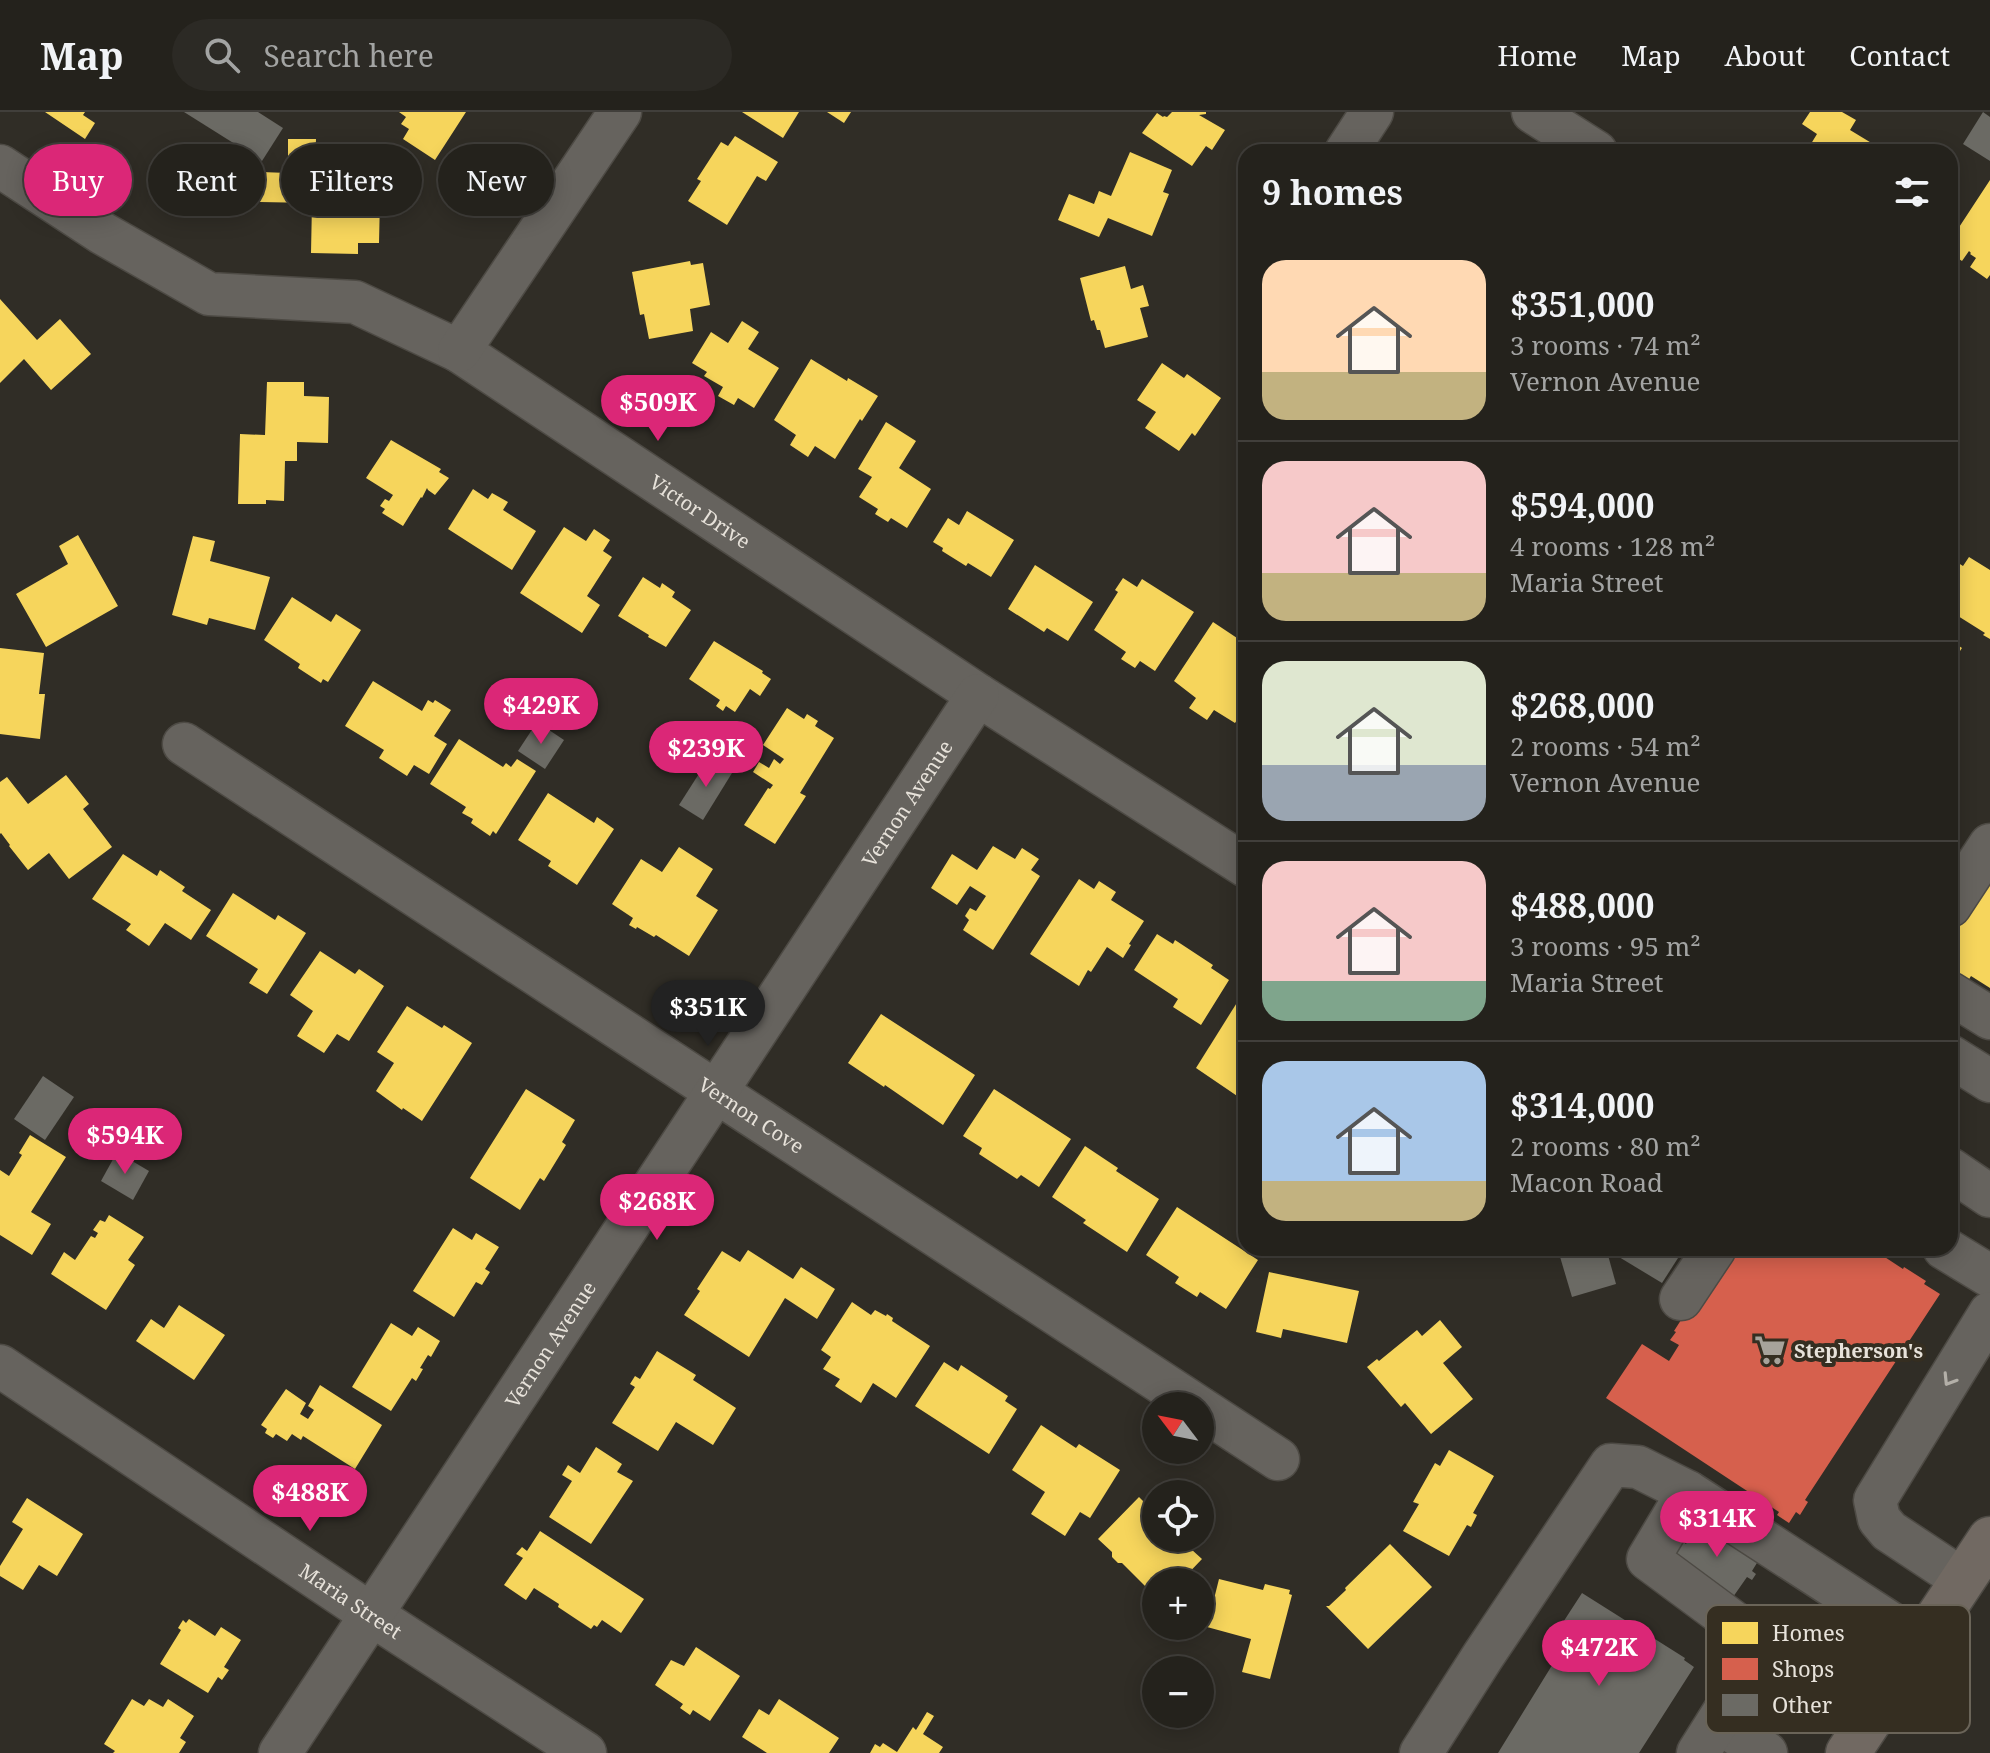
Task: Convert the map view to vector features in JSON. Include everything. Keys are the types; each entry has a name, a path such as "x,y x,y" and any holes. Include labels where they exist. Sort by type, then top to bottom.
{"main road":[{"path":"1946,1605 1990,1539"},
{"path":"1848,1753 1861,1733"}],"street":[{"path":"459,351 620,112"},
{"path":"1351,144 1372,112"},
{"path":"1533,112 1591,135"},
{"name":"Victor Drive","path":"0,166 102,233 209,294 355,302 459,351 978,695 1238,861"},
{"name":"Vernon Avenue","path":"280,1753 978,695"},
{"name":"Vernon Cove","path":"184,744 1176,1392"},
{"path":"1958,894 1990,845"},
{"path":"1958,998 1990,1018"},
{"path":"1958,1061 1990,1081"},
{"path":"1958,1174 1990,1196"},
{"path":"1681,1299 1710,1256"},
{"path":"1957,1256 1990,1276"},
{"path":"1963,1580 1889,1531 1879,1519 1875,1500 1990,1313"},
{"name":"Maria Street","path":"0,1366 372,1615 585,1753"},
{"name":"Vernon Cove","path":"1214,1417 1278,1459"},
{"path":"1421,1753 1611,1465 1638,1467 1688,1492 1862,1605"},
{"path":"1688,1492 1648,1559 1710,1605"},
{"path":"1708,1738 1766,1753"}],"building: Homes":[{"path":"45,112 85,112 83,115 95,123 85,139"},
{"path":"399,112 466,112 445,144 438,144 435,160 422,151 422,144 411,144 403,139 409,129 401,124 406,117"},
{"path":"742,112 799,112 783,138"},
{"path":"827,112 851,112 844,123"},
{"path":"1172,112 1206,112 1199,115 1225,130 1212,150 1206,146 1192,166 1142,133 1157,113 1167,117"},
{"path":"1810,112 1842,112 1856,120 1850,130 1873,144 1811,144 1817,134 1802,124"},
{"path":"735,136 778,162 766,181 757,176 727,225 688,201 701,181 697,179 721,142 728,146"},
{"path":"288,139 316,139 316,144 288,144"},
{"path":"1130,152 1172,170 1163,192 1169,194 1152,236 1108,218 1099,237 1058,220 1069,194 1094,204 1099,191 1111,196"},
{"path":"265,172 281,173 281,202 265,202"},
{"path":"1990,180 1990,275 1987,279 1970,267 1976,258 1969,251 1962,261 1958,258 1958,229"},
{"path":"312,216 380,216 379,243 358,243 358,254 311,253"},
{"path":"690,261 691,265 703,263 710,305 690,309 693,331 649,339 644,314 640,315 632,272"},
{"path":"1125,266 1131,289 1143,285 1149,306 1140,308 1148,337 1105,348 1100,330 1097,330 1094,320 1091,321 1080,278"},
{"path":"0,299 37,340 60,319 91,354 51,390 24,359 0,383"},
{"path":"742,321 759,332 748,349 779,368 754,408 738,398 734,405 718,396 723,387 704,376 707,372 692,363 711,332 728,343"},
{"path":"811,359 878,396 835,459 815,446 808,457 790,445 796,435 774,420"},
{"path":"1162,363 1184,378 1187,374 1221,398 1195,436 1192,433 1179,451 1145,428 1156,412 1137,400"},
{"path":"267,382 304,382 304,396 329,397 328,443 297,442 297,461 285,461 284,501 238,504 240,434 265,435"},
{"path":"886,422 916,441 899,468 931,489 907,528 891,518 888,522 875,514 878,509 859,497 872,477 858,469"},
{"path":"391,440 441,469 439,472 449,478 435,495 427,488 403,526 382,513 385,509 380,506 393,495 366,478"},
{"path":"473,489 488,499 492,493 508,502 503,510 536,531 512,570 448,529"},
{"path":"967,511 1014,540 991,577 968,563 966,566 933,542 948,518 959,525"},
{"path":"564,527 586,541 594,529 610,540 603,551 612,557 587,596 600,605 582,633 520,593"},
{"path":"78,535 118,606 46,647 16,594 68,564 59,546"},
{"path":"193,536 215,541 210,561 270,577 255,630 209,618 207,625 172,615"},
{"path":"1969,557 1990,570 1990,639 1958,616 1958,563 1963,566"},
{"path":"1035,565 1093,602 1068,641 1047,628 1044,632 1008,609"},
{"path":"643,577 660,588 662,583 675,592 672,597 691,610 666,647 618,616"},
{"path":"1123,578 1137,587 1142,579 1194,612 1155,671 1140,661 1135,668 1121,659 1126,652 1094,630 1118,592 1115,590"},
{"path":"292,597 331,622 336,614 361,630 328,682 323,679 321,683 298,668 300,664 264,640"},
{"path":"1213,622 1238,639 1238,718 1235,723 1214,710 1207,720 1189,708 1196,698 1174,681"},
{"path":"714,641 771,679 760,696 750,689 735,712 726,706 723,711 716,706 720,700 689,679"},
{"path":"0,648 44,653 39,694 45,694 40,739 0,734"},
{"path":"373,681 422,711 428,700 433,703 435,700 451,710 434,736 447,744 429,774 414,765 407,776 379,758 384,750 345,726"},
{"path":"787,708 804,719 807,714 818,721 815,726 834,738 800,793 806,796 775,844 744,825 773,785 753,772 759,762 769,768 774,759 780,764 784,759 763,745"},
{"path":"459,739 503,767 506,763 511,767 517,759 536,771 496,834 493,831 490,836 471,823 473,819 462,813 466,807 430,784"},
{"path":"66,775 89,804 83,809 112,847 69,879 49,853 28,870 0,834 0,782 7,777 28,804"},
{"path":"548,793 594,823 597,817 614,829 577,885 548,866 551,861 518,840"},
{"path":"993,846 1015,859 1022,848 1039,859 1031,870 1040,876 993,950 963,930 969,920 965,916 970,908 976,911 986,896 970,886 957,905 931,888 952,854 977,870"},
{"path":"679,847 713,869 696,896 718,910 689,956 656,935 654,937 629,925 633,918 612,904 641,859 662,872"},
{"path":"123,854 157,876 160,870 185,887 182,891 211,910 191,940 165,923 149,946 126,930 131,924 92,899"},
{"path":"1990,870 1990,988 1971,976 1968,981 1958,975 1958,919"},
{"path":"1079,879 1094,889 1099,881 1116,892 1111,900 1144,921 1123,958 1107,947 1079,986 1030,954"},
{"path":"233,893 275,920 278,915 306,933 267,994 249,983 258,969 206,936"},
{"path":"1157,934 1173,944 1175,940 1213,965 1211,968 1229,980 1201,1025 1173,1007 1178,999 1134,970"},
{"path":"320,951 355,974 359,969 384,986 349,1041 337,1034 324,1053 297,1036 313,1011 290,995"},
{"path":"1238,1001 1238,1097 1196,1068"},
{"path":"407,1006 472,1043 422,1121 376,1091 394,1063 377,1052"},
{"path":"881,1014 975,1075 943,1125 848,1063"},
{"path":"526,1089 575,1120 562,1142 566,1145 544,1181 540,1178 520,1210 470,1178"},
{"path":"994,1089 1071,1139 1039,1187 1021,1175 1017,1179 979,1154 982,1148 963,1136"},
{"path":"30,1135 66,1157 31,1212 51,1224 32,1255 0,1235 0,1170 9,1176"},
{"path":"1085,1146 1159,1199 1127,1252 1083,1223 1086,1220 1052,1197"},
{"path":"1177,1207 1238,1247 1238,1256 1252,1256 1258,1260 1226,1309 1200,1292 1197,1297 1175,1283 1179,1277 1146,1255"},
{"path":"109,1215 144,1237 128,1260 135,1265 106,1310 51,1274 64,1252 75,1260 91,1236 95,1238 98,1233 93,1230 100,1220 105,1222"},
{"path":"453,1228 472,1240 476,1233 499,1247 485,1269 490,1272 482,1285 476,1282 454,1317 413,1291"},
{"path":"748,1250 793,1279 801,1267 835,1289 817,1319 785,1298 749,1357 684,1315 722,1251 740,1262"},
{"path":"1269,1272 1359,1291 1347,1343 1283,1329 1281,1338 1256,1332"},
{"path":"852,1302 871,1315 875,1310 887,1314 893,1318 892,1321 930,1346 896,1398 873,1383 861,1403 835,1386 840,1379 823,1369 831,1357 821,1350"},
{"path":"179,1305 225,1335 194,1380 136,1341 151,1319 164,1328"},
{"path":"1440,1320 1462,1347 1443,1363 1473,1399 1431,1434 1405,1403 1401,1407 1367,1367 1417,1330 1422,1336"},
{"path":"391,1323 412,1336 418,1327 440,1341 420,1368 423,1369 416,1381 412,1378 391,1411 352,1387"},
{"path":"657,1351 696,1375 693,1380 736,1408 713,1445 676,1422 658,1451 612,1423 635,1387 630,1384 635,1376 640,1379"},
{"path":"944,1362 958,1371 961,1365 1008,1396 1005,1401 1017,1409 989,1454 915,1406"},
{"path":"320,1385 382,1425 355,1469 303,1436 301,1440 292,1434 287,1441 276,1434 273,1438 265,1433 267,1429 261,1425 286,1389 306,1403 300,1414 308,1419 314,1410 308,1406"},
{"path":"1041,1425 1076,1448 1079,1444 1120,1470 1090,1518 1080,1512 1065,1536 1031,1514 1045,1492 1012,1470"},
{"path":"596,1447 622,1464 617,1472 633,1481 591,1544 549,1517 572,1481 562,1475 568,1465 580,1473"},
{"path":"1449,1450 1494,1476 1473,1513 1477,1515 1471,1527 1467,1525 1449,1556 1403,1531 1419,1504 1413,1502 1435,1463 1440,1466"},
{"path":"1139,1497 1142,1500 1142,1552 1194,1552 1202,1559 1193,1568 1142,1568 1142,1583 1112,1557 1112,1552 1098,1539"},
{"path":"27,1498 83,1534 57,1576 39,1565 23,1590 0,1576 0,1566 23,1529 12,1522"},
{"path":"540,1531 644,1599 621,1633 602,1620 591,1629 534,1588 526,1600 504,1585 523,1558 516,1554 522,1547 527,1551"},
{"path":"1390,1544 1432,1587 1368,1649 1326,1606 1346,1590"},
{"path":"1219,1579 1263,1590 1265,1584 1290,1590 1289,1594 1292,1595 1270,1679 1242,1672 1251,1639 1214,1629 1214,1599"},
{"path":"189,1619 215,1636 221,1627 241,1640 224,1667 229,1670 222,1680 218,1677 208,1693 160,1664 181,1630 178,1628 183,1620 186,1623"},
{"path":"696,1647 740,1676 710,1721 693,1710 690,1715 680,1708 683,1704 655,1685 671,1660 684,1666"},
{"path":"132,1699 144,1706 149,1699 163,1707 168,1699 194,1716 180,1738 186,1742 179,1753 113,1753 115,1751 104,1744"},
{"path":"779,1699 839,1738 829,1753 767,1753 742,1737 759,1709 769,1715"},
{"path":"927,1712 934,1716 923,1734 943,1747 939,1753 870,1753 875,1744 880,1747 883,1743 897,1752"}],"building: Shops":[{"path":"1722,1256 1883,1256 1926,1281 1924,1284 1940,1294 1805,1500 1808,1502 1800,1515 1796,1512 1789,1523 1777,1515 1779,1512 1606,1398 1642,1344 1669,1361 1679,1345 1670,1340"}],"building: Other":[{"path":"184,112 258,112 283,128 265,156 265,144 235,144"},
{"path":"1983,112 1990,117 1990,161 1963,144"},
{"path":"537,722 564,740 545,769 518,751"},
{"path":"709,758 732,773 703,820 679,805"},
{"path":"43,1076 74,1097 45,1140 14,1119"},
{"path":"117,1152 149,1171 133,1200 101,1181"},
{"path":"1560,1256 1608,1256 1616,1284 1572,1297"},
{"path":"1675,1256 1678,1258 1662,1283 1619,1257"},
{"path":"1698,1524 1760,1558 1752,1571 1756,1574 1752,1580 1747,1577 1733,1597 1671,1551 1679,1539 1686,1544"},
{"path":"1582,1593 1685,1658 1694,1667 1639,1753 1498,1753 1559,1654 1547,1647"}],"place":[{"name":"Stepherson's","path":"1770,1350"}]}
